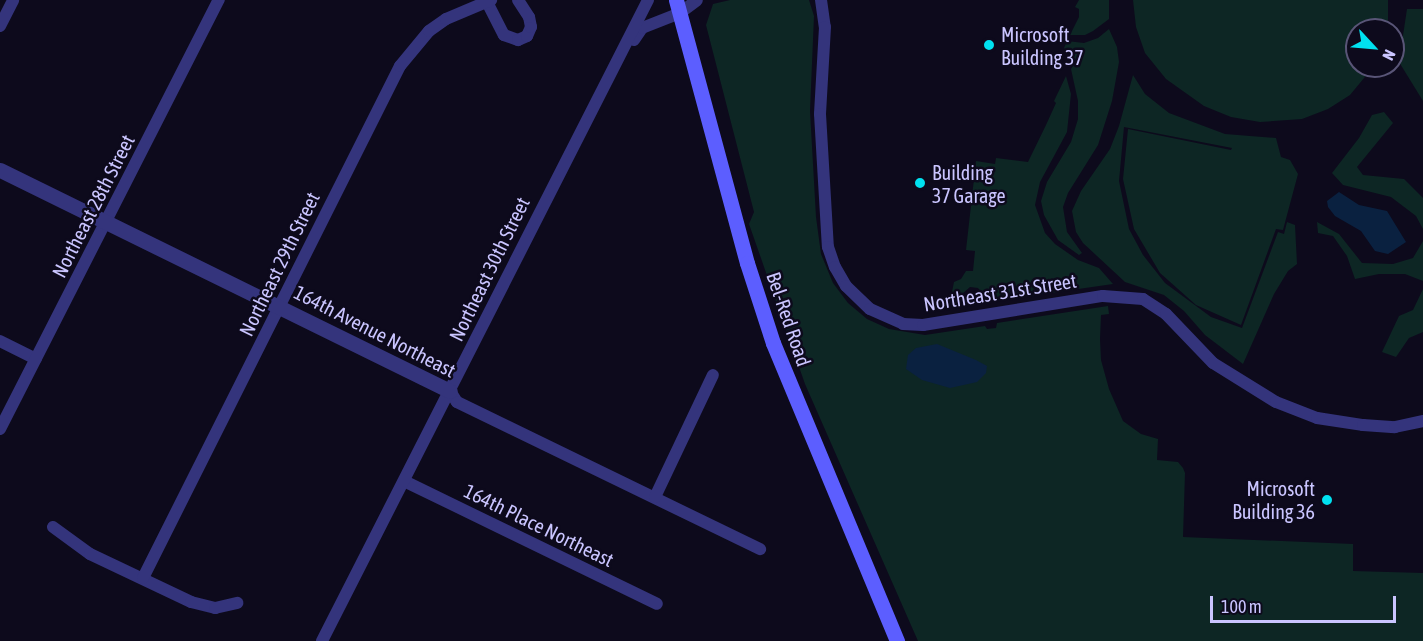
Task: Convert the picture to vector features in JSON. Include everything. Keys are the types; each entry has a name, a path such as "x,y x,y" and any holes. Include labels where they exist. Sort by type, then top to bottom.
{"main road":[{"name":"Bel-Red Road","path":"678,7 747,263 773,343 897,641"}],"street":[{"path":"0,26 13,0"},
{"name":"Northeast 28th Street","path":"0,429 219,0"},
{"name":"Northeast 29th Street","path":"143,578 400,66 429,31 446,19 489,1 504,35 518,40 527,36 531,27 529,17 518,0"},
{"name":"Northeast 30th Street","path":"323,640 648,0"},
{"name":"Northeast 30th Street","path":"609,74 642,28 678,7 697,0"},
{"name":"Northeast 31st Street","path":"821,0 825,27 820,114 828,247 840,276 860,302 880,316 903,324 923,326 1080,300 1124,296 1150,303 1166,314 1213,363 1276,402 1317,418 1389,427 1423,421"},
{"name":"164th Avenue Northeast","path":"0,170 450,391 457,402 760,549"},
{"path":"0,341 36,359"},
{"path":"655,497 713,375"},
{"name":"164th Place Northeast","path":"404,481 657,604"},
{"path":"53,527 90,554 191,602 215,608 237,603"}],"green space":[{"path":"730,0 809,0 814,16 810,111 816,217 821,254 833,283 848,303 867,319 889,329 925,335 985,326 987,329 996,328 997,323 1108,306 1109,314 1101,315 1100,339 1101,360 1109,389 1123,421 1141,434 1158,439 1157,460 1178,462 1183,468 1185,473 1183,537 1353,544 1353,571 1423,573 1423,641 918,641 805,384 749,224 754,212 706,25 713,4"},
{"path":"1079,0 1109,0 1109,19 1085,35 1070,35 1079,17 1079,9 1075,7"},
{"path":"1133,0 1388,0 1388,18 1345,18 1345,78 1364,78 1350,95 1328,109 1302,119 1260,122 1231,117 1204,106 1166,79 1145,53 1136,27"},
{"path":"1407,9 1423,9 1423,101 1405,72"},
{"path":"1109,29 1117,47 1119,62 1112,101 1098,145 1068,193 1063,207 1067,232 1082,253 1079,255 1058,240 1044,215 1041,201 1047,182 1071,142 1078,119 1078,101 1071,69 1075,62 1064,48 1067,41 1084,43 1098,38"},
{"path":"1133,75 1145,94 1169,113 1225,134 1276,138 1281,157 1290,160 1298,174 1283,230 1276,229 1241,325 1196,305 1160,273 1134,229 1123,179 1128,129 1231,150 1232,148 1124,127 1119,181 1129,229 1143,255 1165,283 1211,317 1242,328 1278,232 1284,234 1287,222 1295,225 1297,264 1288,271 1274,294 1243,364 1205,335 1184,311 1164,295 1125,282 1083,243 1076,232 1072,211 1081,191 1110,149"},
{"path":"1066,76 1071,94 1067,132 1040,182 1035,205 1045,233 1055,244 1078,260 1099,268 1113,284 996,301 987,299 978,288 970,287 953,302 951,297 954,282 961,279 966,271 973,271 975,251 966,250 976,161 995,164 996,158 1028,162"},
{"path":"1384,112 1393,123 1357,167 1363,175 1404,179 1423,198 1423,229 1416,216 1391,197 1343,185 1332,173 1359,138 1372,115"},
{"path":"1317,222 1339,234 1362,263 1393,264 1413,258 1423,241 1423,281 1405,274 1379,274 1355,279 1347,256 1333,236 1318,233"},
{"path":"1423,289 1423,332 1409,338 1396,357 1382,352 1399,316 1413,310"}],"water":[{"path":"1339,192 1359,205 1387,211 1406,242 1388,254 1375,251 1361,231 1335,216 1328,207 1327,201"},
{"path":"937,344 987,366 986,373 977,382 950,388 922,380 906,369 908,355 916,348"}],"place":[{"name":"Microsoft Building 37","path":"989,45"},
{"name":"Building 37 Garage","path":"920,183"},
{"name":"Microsoft Building 36","path":"1327,500"}]}
